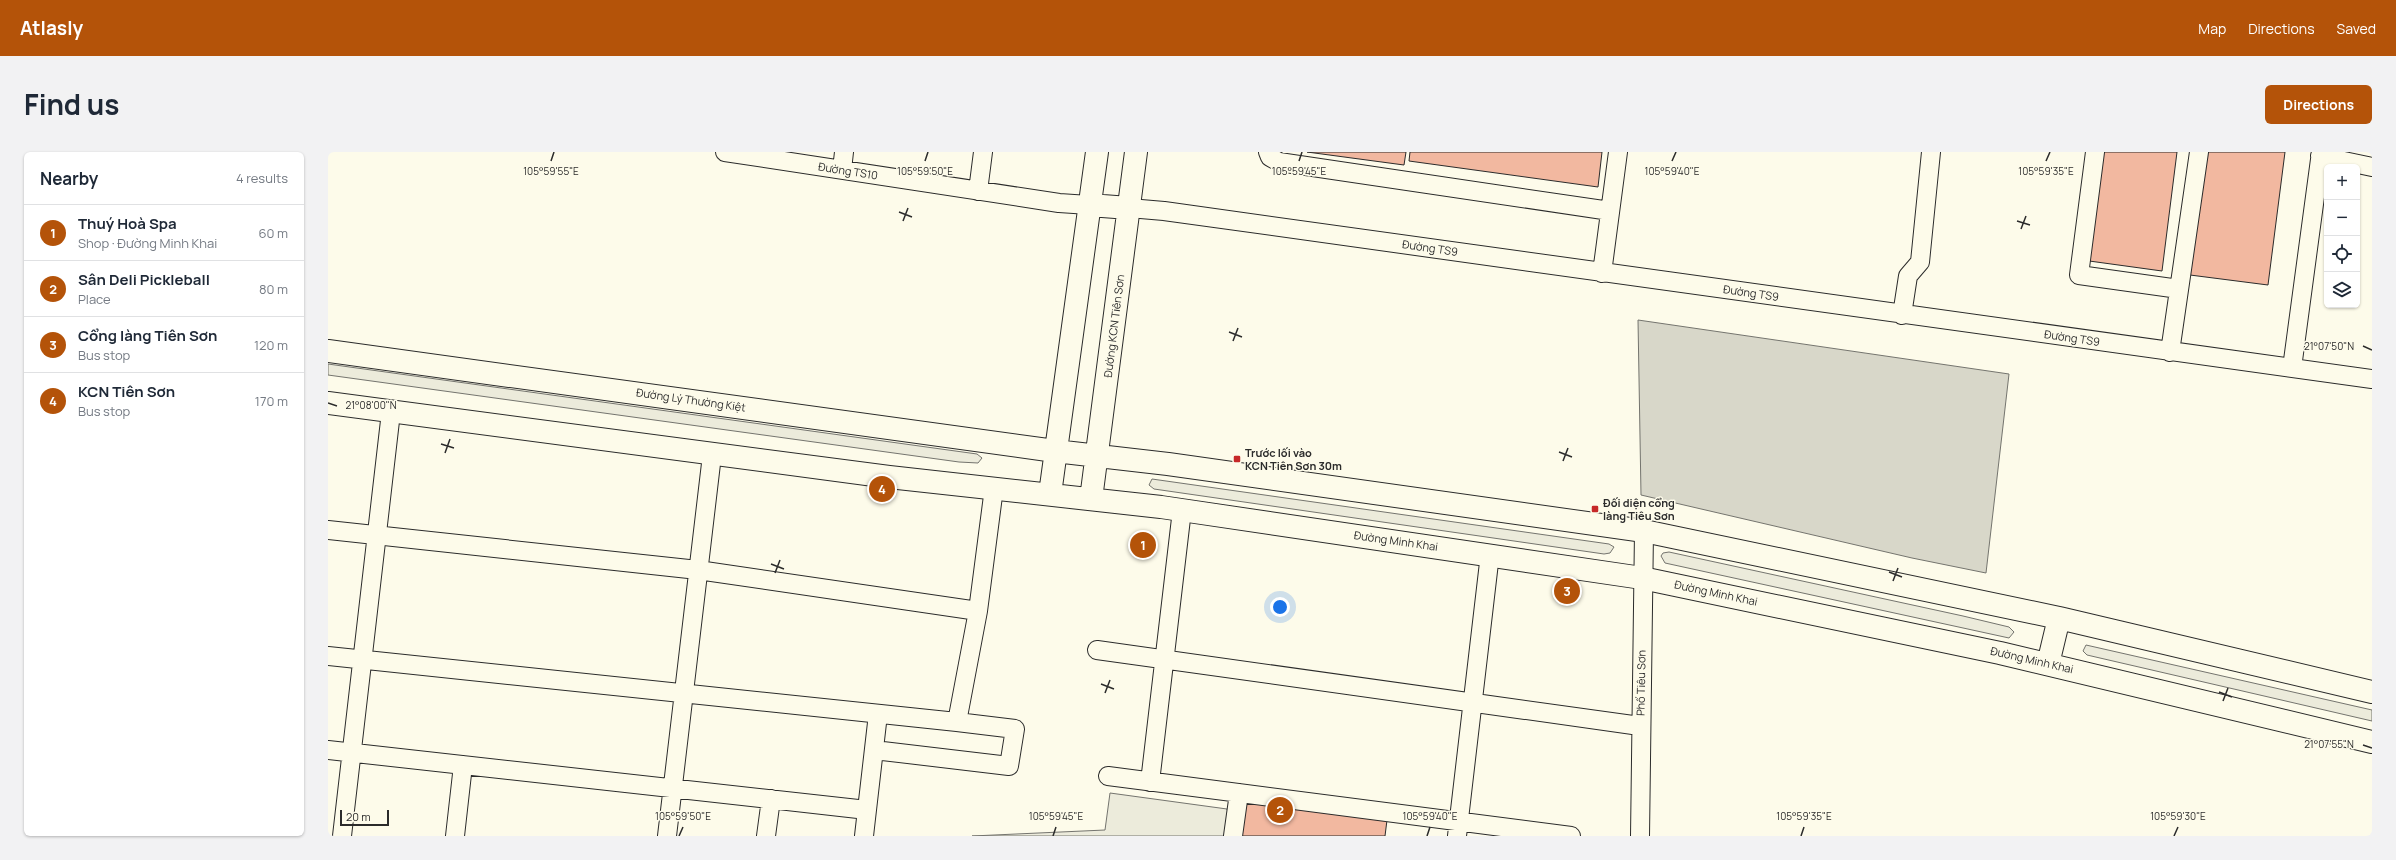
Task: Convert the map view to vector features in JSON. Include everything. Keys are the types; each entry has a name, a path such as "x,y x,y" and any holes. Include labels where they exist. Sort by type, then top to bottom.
{"main road":[{"path":"328,403 712,455 1050,494 1097,152"},
{"name":"Đường KCN Tiên Sơn","path":"1091,499 1136,152"},
{"path":"1089,205 1129,208"},
{"name":"Đường Lý Thường Kiệt","path":"328,351 1055,451"},
{"path":"1055,451 1097,455 1644,531 2059,618 2372,692"},
{"name":"Đường Minh Khai","path":"1050,494 1182,510 1490,554 1642,578 2048,664 2372,742"},
{"path":"2048,664 2059,618"}],"street":[{"name":"Đường TS10","path":"724,152 1089,205"},
{"path":"842,170 844,152"},
{"path":"978,190 983,152"},
{"path":"1268,152 1270,157 1279,162 1610,211"},
{"path":"1602,273 1618,152"},
{"path":"1902,315 1908,276 1920,262 1931,152"},
{"path":"2095,152 2079,275 2179,289"},
{"path":"2170,352 2199,152"},
{"path":"2292,368 2321,154 2372,167"},
{"name":"Đường TS9","path":"1129,208 1164,211 1902,315 2372,379"},
{"path":"342,836 391,412"},
{"path":"667,836 712,455"},
{"path":"956,722 978,611 994,488"},
{"path":"1150,782 1182,510"},
{"path":"328,530 698,570 978,611"},
{"name":"Phố Tiêu Sơn","path":"1640,836 1640,726 1644,531"},
{"path":"1457,829 1490,554"},
{"path":"1097,650 1640,726"},
{"path":"328,656 1015,729 1009,766 874,750"},
{"path":"864,836 878,714"},
{"path":"328,750 867,810"},
{"path":"455,836 463,765"},
{"path":"1108,776 1239,793 1457,829 1571,836"},
{"path":"1233,836 1239,793"},
{"path":"766,836 771,799"}],"shaded area":[{"path":"1638,320 2009,374 1986,573 1912,558 1641,495"},
{"path":"328,364 977,454 982,458 978,463 959,462 328,375"},
{"path":"1152,479 1609,544 1614,547 1610,553 1604,554 1154,489 1149,485"},
{"path":"1669,552 1963,616 2009,627 2014,632 2009,638 1665,563 1661,556 1663,553"},
{"path":"2086,645 2372,710 2372,721 2087,655 2083,651"},
{"path":"1110,793 1227,809 1229,815 1226,836 972,836 1105,830"}],"building":[{"path":"1307,152 1406,152 1404,165"},
{"path":"1410,152 1602,152 1598,187 1409,161"},
{"path":"2097,152 2177,152 2162,271 2082,260"},
{"path":"2206,152 2285,152 2268,285 2190,275"},
{"path":"1244,801 1387,820 1385,836 1240,836"}],"place":[{"name":"Trước lối vào KCN Tiên Sơn 30m","path":"1237,459"},
{"name":"KCN Tiên Sơn","path":"882,489"},
{"name":"Đối diện cổng làng Tiêu Sơn","path":"1595,509"},
{"name":"Thuý Hoà Spa","path":"1143,545"},
{"name":"Cổng làng Tiên Sơn","path":"1567,591"},
{"name":"Sân Deli Pickleball","path":"1280,810"}]}
